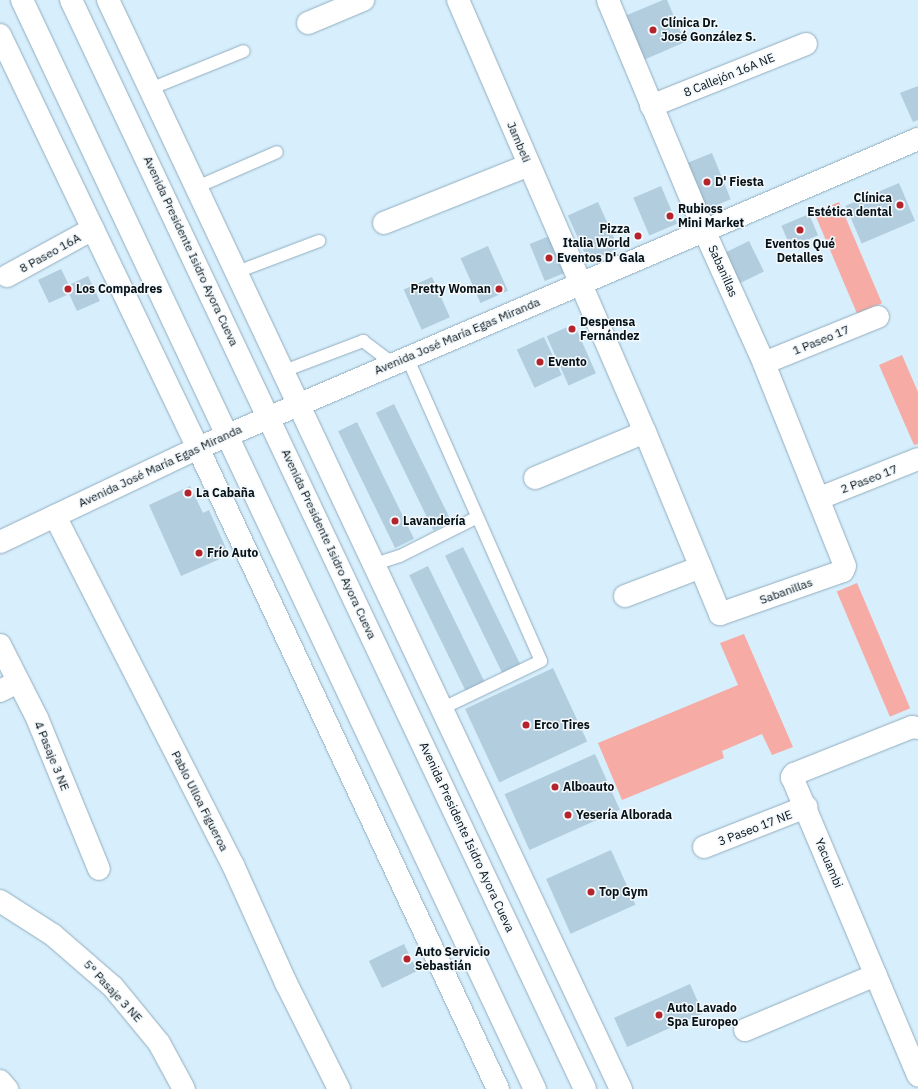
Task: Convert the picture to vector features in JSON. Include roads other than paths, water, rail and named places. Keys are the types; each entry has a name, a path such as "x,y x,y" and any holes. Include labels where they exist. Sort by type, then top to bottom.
{"street":[{"path":"22,0 229,434 535,1089"},
{"name":"Avenida Presidente Isidro Ayora Cueva","path":"71,0 269,416 585,1089"},
{"path":"108,0 300,404 621,1089"},
{"path":"308,23 363,0"},
{"name":"Jambeli","path":"458,0 580,283"},
{"path":"608,0 704,230"},
{"path":"0,35 198,448 498,1089"},
{"name":"8 Callejón 16A NE","path":"651,106 806,44"},
{"name":"Avenida José María Egas Miranda","path":"0,542 269,416 918,139"},
{"path":"384,223 529,165"},
{"name":"8 Paseo 16A","path":"7,276 93,229"},
{"name":"Sabanillas","path":"580,283 645,432 720,614 843,571 845,566 820,498 764,363 704,230"},
{"name":"1 Paseo 17","path":"764,363 878,317"},
{"path":"535,478 645,432"},
{"name":"2 Paseo 17","path":"820,498 918,459"},
{"name":"Pablo Ulloa Figueroa","path":"55,516 233,865 286,982 339,1089"},
{"path":"625,596 701,567"},
{"name":"4 Pasaje 3 NE","path":"0,645 9,686 37,718 99,869"},
{"name":"Yacuambi","path":"918,728 912,727 794,774 793,777 918,1076"},
{"name":"3 Paseo 17 NE","path":"704,847 806,808"},
{"name":"5° Pasaje 3 NE","path":"0,900 53,935 113,988 159,1043 184,1089"},
{"path":"745,1030 876,975"},
{"path":"0,1081 7,1089"}],"lane":[{"path":"150,89 244,51"},
{"path":"197,187 277,152"},
{"path":"237,272 319,241"},
{"path":"284,371 363,341 400,361 476,518 541,661 443,708"},
{"path":"375,564 400,556 476,518"}],"place":[{"name":"Clínica Dr. José González S.","path":"653,30"},
{"name":"D' Fiesta","path":"707,182"},
{"name":"Clínica Estética dental","path":"900,205"},
{"name":"Rubioss Mini Market","path":"670,216"},
{"name":"Eventos Qué Detalles","path":"800,230"},
{"name":"Pizza Italia World","path":"638,236"},
{"name":"Eventos D' Gala","path":"549,258"},
{"name":"Los Compadres","path":"68,289"},
{"name":"Pretty Woman","path":"499,289"},
{"name":"Despensa Fernández","path":"572,329"},
{"name":"Evento","path":"540,362"},
{"name":"La Cabaña","path":"188,493"},
{"name":"Lavandería","path":"395,521"},
{"name":"Frío Auto","path":"199,553"},
{"name":"Erco Tires","path":"526,725"},
{"name":"Alboauto","path":"555,787"},
{"name":"Yesería Alborada","path":"568,815"},
{"name":"Top Gym","path":"591,892"},
{"name":"Auto Servicio Sebastián","path":"407,959"},
{"name":"Auto Lavado Spa Europeo","path":"659,1015"}]}
